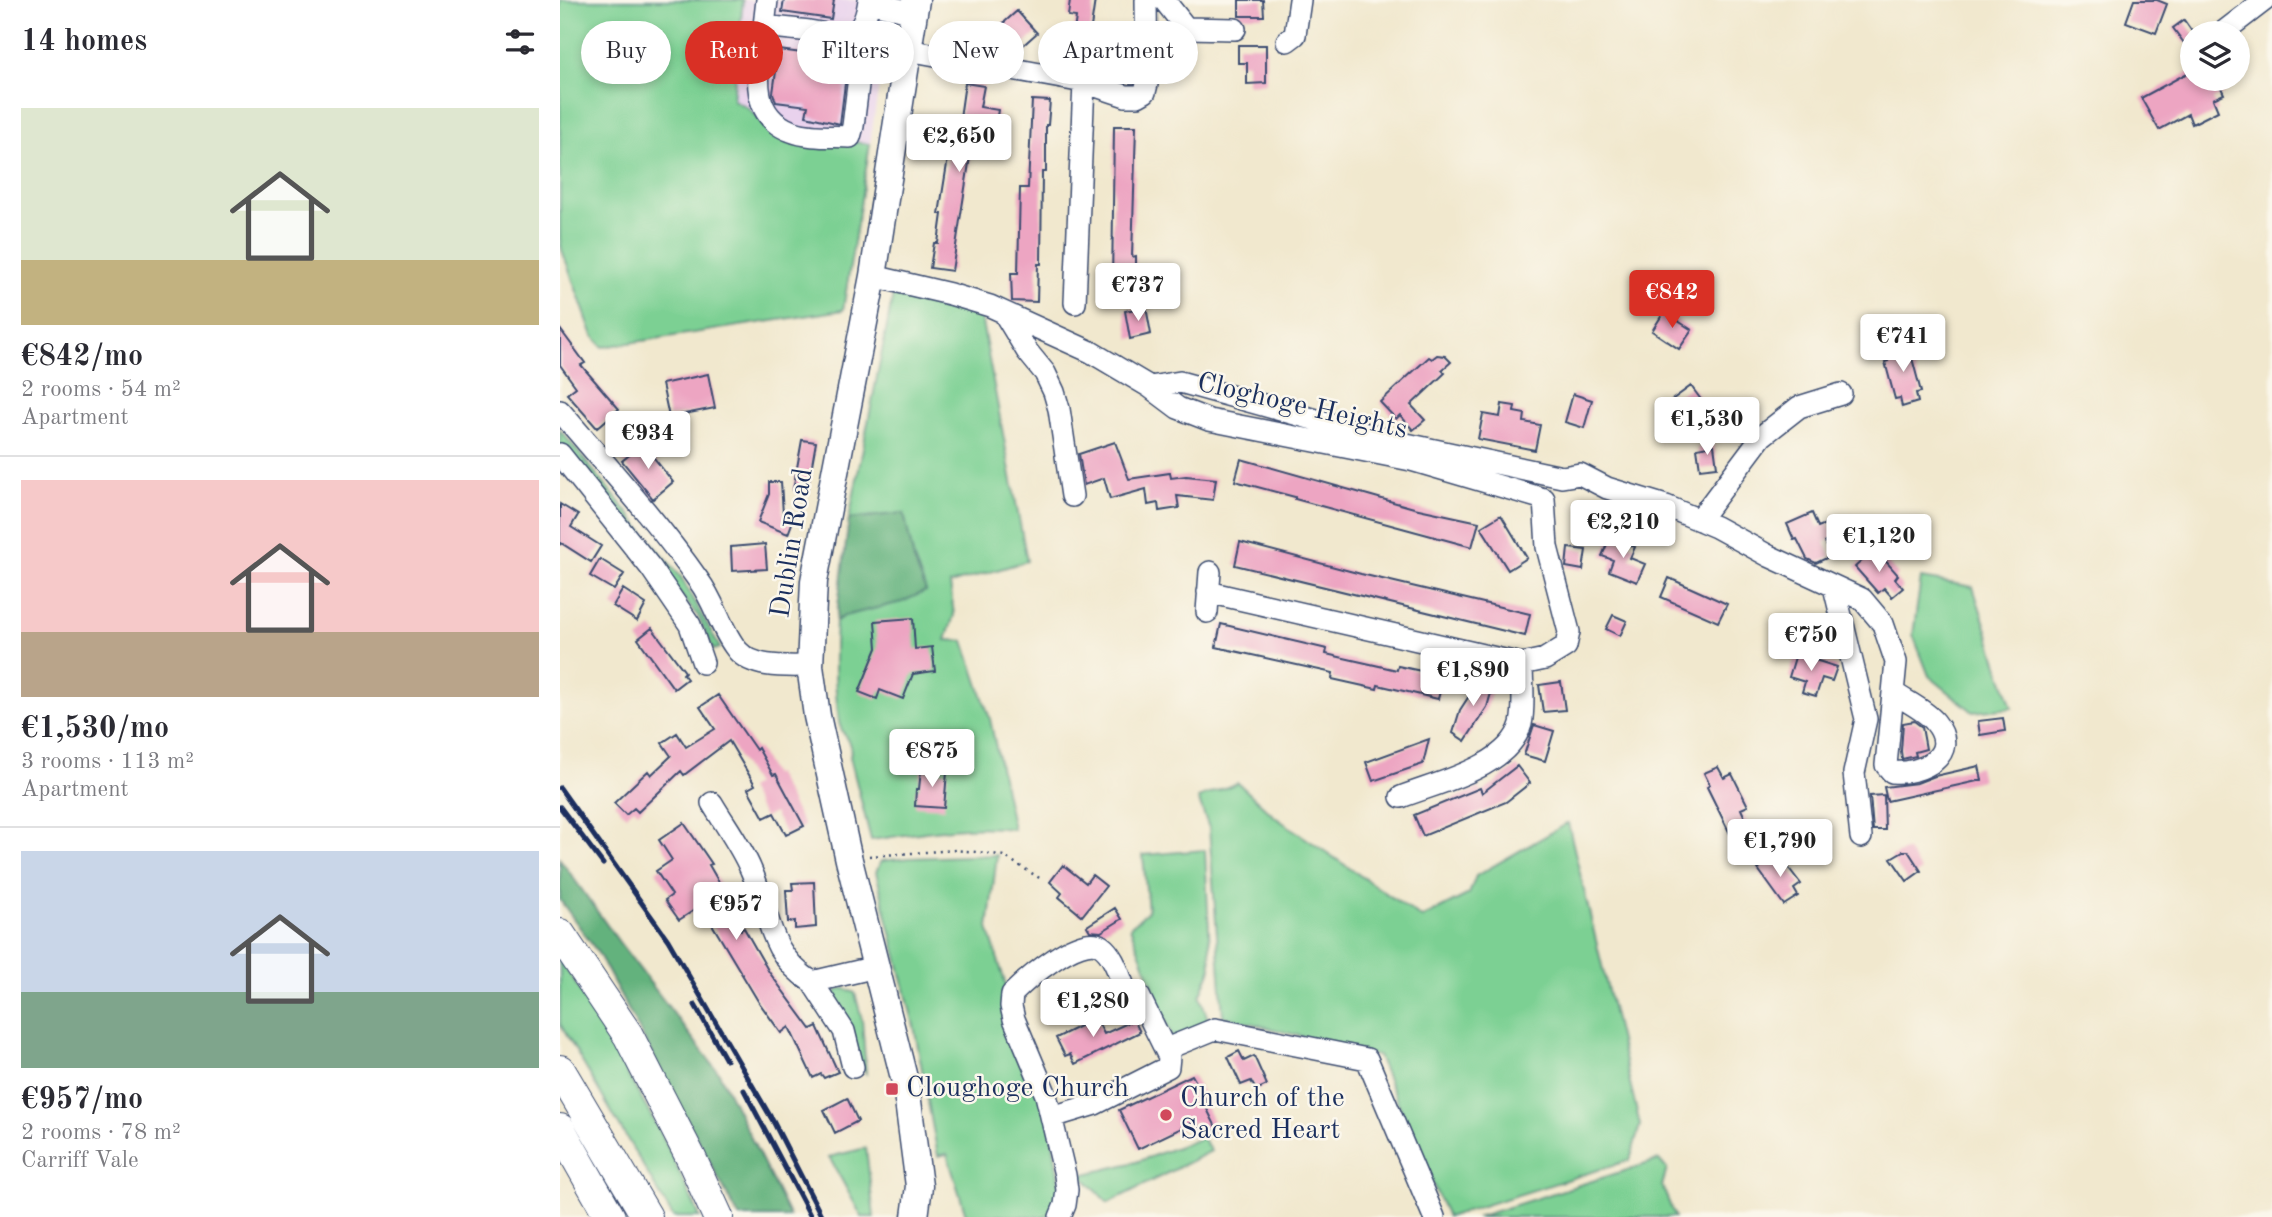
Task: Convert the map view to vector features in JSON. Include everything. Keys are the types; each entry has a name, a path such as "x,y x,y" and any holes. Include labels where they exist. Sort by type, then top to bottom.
{"highway":[{"path":"560,934 628,1035 718,1217"},
{"path":"560,1070 647,1217"},
{"path":"560,1129 610,1217"}],"main road":[{"name":"Dublin Road","path":"903,84 873,276 814,580 810,666 825,760 906,1086 919,1185 915,1217"}],"street":[{"path":"765,21 767,0"},
{"path":"1146,0 1146,21"},
{"path":"1164,0 1186,28 1234,29"},
{"path":"1287,41 1295,35 1300,0"},
{"path":"2238,21 2265,0"},
{"path":"868,8 914,6"},
{"path":"783,29 842,37 856,32 868,8"},
{"path":"758,84 760,102 773,122 792,132 850,137 868,8"},
{"path":"914,51 1038,74"},
{"path":"1075,303 1084,84"},
{"path":"1090,84 1126,96 1138,96 1145,92 1145,84"},
{"name":"Cloghoge Heights","path":"873,276 950,294 1004,313 1091,352 1150,387 1178,408 1209,420 1411,460 1544,499 1547,547 1569,632 1566,646 1545,659 1522,664"},
{"path":"1004,313 1027,351 1045,373 1054,392 1072,496"},
{"path":"1150,387 1180,382 1392,441 1562,477 1580,474 1608,488 1666,506 1861,599 1883,624 1896,663 1894,694"},
{"path":"1699,520 1762,436 1799,407 1841,394"},
{"path":"560,411 684,559 704,588 739,652 754,661 774,665 810,666"},
{"path":"560,454 651,568 690,625 703,663"},
{"path":"1834,587 1866,719 1854,773 1861,837"},
{"path":"1208,592 1522,664 1522,721 1515,740 1502,754 1473,769 1401,797"},
{"path":"712,803 752,871 776,942 787,960 812,982 844,1031 853,1067"},
{"path":"1052,1117 1095,1104 1157,1075 1168,1067 1166,1049 1139,996 1125,989 1110,956 1093,942 1081,944 1056,958 1012,994 1014,1019 1046,1095 1052,1117 1067,1190 1060,1217"},
{"path":"812,982 876,967"},
{"path":"1166,1049 1215,1029 1367,1059 1434,1217"}],"path":[{"path":"849,860 888,853 955,850 1004,856 1041,878"}],"shaded area":[{"path":"743,0 892,0 889,21 797,21 797,84 879,84 870,144 771,131 733,100 735,84 783,84 783,21 741,21"}],"green space":[{"path":"560,0 743,0 741,21 685,21 685,84 735,84 733,100 747,107 771,131 870,144 843,310 603,347 593,336 560,239"},
{"path":"893,295 981,317 1027,561 950,584 954,615 946,640 964,641 990,719 1013,829 959,828 871,840 850,757 849,743 840,727 835,671 836,621 844,616 926,591 914,560 903,513 849,519"},
{"path":"560,430 681,577 720,648 714,650 698,616 560,446"},
{"path":"904,513 914,560 926,591 902,602 844,616 836,621 849,519"},
{"path":"1921,578 1973,587 2012,708 1973,712 1929,676 1913,635"},
{"path":"1238,783 1275,817 1422,918 1469,894 1476,876 1568,823 1640,1125 1630,1160 1447,1217 1378,1056 1223,1016 1209,828 1198,798"},
{"path":"1205,850 1211,969 1200,996 1210,1025 1173,1040 1130,927 1148,911 1143,855"},
{"path":"997,855 988,928 1009,995 1046,1095 1062,1201 1055,1213 1044,1217 966,1215 947,1154 938,1156 914,1026 876,872 881,861"},
{"path":"560,859 619,942 719,1073 790,1217 739,1217 598,953 560,900"},
{"path":"560,960 663,1137 700,1217 673,1217 560,1024"},
{"path":"843,988 855,993 862,1020 866,1073 860,1066 836,1005 834,996 837,990"},
{"path":"1202,1138 1211,1151 1108,1203 1081,1175 1136,1162"},
{"path":"866,1148 874,1217 862,1217 829,1157"},
{"path":"1659,1160 1667,1169 1662,1186 1675,1217 1477,1217"}],"building":[{"path":"784,0 834,0 831,19 782,12"},
{"path":"1070,0 1095,0 1092,21 1075,21 1076,17 1068,16"},
{"path":"1239,0 1263,0 1264,16 1239,16"},
{"path":"2134,0 2157,0 2167,4 2156,33 2126,22"},
{"path":"1017,11 1037,33 1024,44 1024,21 1006,21"},
{"path":"2180,23 2180,38 2173,28"},
{"path":"1238,45 1266,45 1266,83 1247,84 1247,63 1238,63"},
{"path":"783,51 797,52 797,84 845,84 840,124 806,116 808,106 776,102 773,93 774,84 783,84"},
{"path":"2180,77 2180,91 2223,91 2224,94 2213,99 2218,111 2192,124 2188,114 2159,130 2141,98"},
{"path":"965,84 984,86 980,107 998,110 995,128 975,125 952,271 930,268 934,243 938,243 942,214 939,214 951,139 954,139 958,132"},
{"path":"1032,100 1050,101 1046,125 1046,172 1042,172 1041,264 1038,264 1037,302 1012,301 1011,273 1018,273 1020,188 1028,188"},
{"path":"1114,126 1136,126 1132,257 1136,256 1136,287 1112,288"},
{"path":"1146,307 1151,334 1130,339 1125,311"},
{"path":"1664,312 1692,330 1679,349 1652,331"},
{"path":"560,329 585,363 581,365 619,409 597,428 567,394 576,387 560,365"},
{"path":"1908,343 1921,392 1916,393 1918,402 1902,407 1900,398 1895,399 1884,349"},
{"path":"1437,355 1445,356 1451,362 1442,370 1445,373 1411,405 1425,420 1413,430 1400,415 1396,419 1380,402 1429,357 1432,359"},
{"path":"708,374 715,408 669,417 662,384"},
{"path":"1691,386 1705,405 1700,409 1708,420 1692,432 1682,433 1674,428 1675,410 1669,402"},
{"path":"1573,394 1592,400 1584,428 1565,422"},
{"path":"1502,404 1515,406 1514,412 1525,414 1524,422 1540,425 1535,450 1478,439 1483,414 1500,417"},
{"path":"802,440 816,442 807,493 793,490"},
{"path":"1115,442 1129,479 1170,473 1171,478 1186,476 1216,479 1213,500 1177,496 1179,508 1159,511 1158,503 1148,505 1146,489 1110,499 1104,478 1084,485 1079,454"},
{"path":"643,444 673,482 653,499 622,461"},
{"path":"1714,445 1717,467 1700,469 1697,448"},
{"path":"1241,459 1414,508 1479,522 1472,547 1235,481"},
{"path":"769,482 781,482 783,514 794,518 788,534 758,522 769,494"},
{"path":"560,504 578,515 571,527 601,546 591,562 561,543 560,545"},
{"path":"1812,513 1818,527 1828,523 1835,537 1825,542 1831,556 1816,563 1807,559 1787,524"},
{"path":"1501,515 1527,558 1508,570 1481,527"},
{"path":"1610,537 1635,547 1630,558 1645,564 1637,582 1609,571 1613,560 1602,556"},
{"path":"1240,542 1530,614 1525,636 1235,565"},
{"path":"765,544 767,569 732,571 731,547"},
{"path":"1568,548 1586,550 1583,570 1566,567"},
{"path":"1875,549 1898,575 1895,579 1903,588 1892,597 1884,588 1878,593 1855,567"},
{"path":"600,559 624,574 614,590 590,576"},
{"path":"1669,578 1727,604 1718,622 1661,597"},
{"path":"623,589 646,604 637,621 613,606"},
{"path":"1613,615 1627,621 1620,636 1606,629"},
{"path":"913,618 915,649 932,647 935,671 913,674 903,699 880,690 877,699 859,692 877,648 875,621"},
{"path":"1221,624 1327,649 1326,654 1397,670 1398,666 1444,676 1438,699 1378,685 1377,689 1332,679 1333,673 1216,647"},
{"path":"652,628 685,672 683,674 687,679 674,689 638,639"},
{"path":"1796,654 1837,667 1832,681 1822,678 1816,696 1802,692 1805,682 1789,677"},
{"path":"1470,679 1493,686 1487,707 1465,741 1453,733 1460,710 1471,693 1466,692"},
{"path":"1561,682 1565,710 1543,712 1539,685"},
{"path":"718,695 756,750 758,748 773,775 776,774 804,826 786,835 774,813 764,818 748,789 755,785 729,741 684,775 681,771 638,812 634,808 626,815 614,803 648,771 651,775 671,756 662,743 677,733 686,747 715,729 700,707"},
{"path":"2003,718 2005,731 1980,735 1978,721"},
{"path":"1914,721 1922,727 1926,749 1915,752 1916,756 1902,759 1903,723"},
{"path":"1534,725 1554,731 1545,761 1524,755"},
{"path":"1429,739 1423,764 1373,781 1366,762"},
{"path":"1517,766 1530,783 1506,802 1423,836 1414,815 1480,788 1482,793"},
{"path":"1979,766 1982,780 1887,801 1884,787 1917,783"},
{"path":"1718,767 1724,778 1732,774 1748,806 1741,809 1756,842 1738,850 1707,787 1710,785 1704,773"},
{"path":"921,770 947,772 944,808 915,806"},
{"path":"1884,795 1885,830 1873,830 1870,796"},
{"path":"684,823 712,864 709,865 724,891 720,893 741,930 744,928 769,972 811,1029 817,1026 838,1072 824,1078 821,1074 813,1078 789,1027 781,1033 758,1001 701,906 679,920 665,900 672,895 656,871 672,860 659,840"},
{"path":"1908,851 1921,871 1907,881 1891,858"},
{"path":"1778,854 1801,884 1794,889 1798,896 1784,905 1758,869"},
{"path":"1063,865 1086,883 1092,875 1106,886 1082,916 1059,897 1062,893 1050,882"},
{"path":"814,882 816,927 795,929 795,921 788,922 786,890 793,890 792,883"},
{"path":"1115,908 1122,919 1101,932 1090,931 1087,926"},
{"path":"1096,1018 1104,1034 1134,1020 1140,1032 1075,1064 1070,1054 1065,1056 1056,1038"},
{"path":"1239,1051 1244,1061 1254,1056 1267,1085 1256,1090 1251,1081 1241,1085 1228,1057"},
{"name":"Church of the Sacred Heart","path":"1192,1075 1208,1103 1205,1105 1217,1129 1203,1136 1196,1121 1138,1149 1119,1110"},
{"path":"847,1098 858,1121 835,1133 824,1110"}],"railway":[{"path":"560,788 668,940 773,1121 822,1217"},
{"path":"560,807 603,864"},
{"path":"695,1005 726,1060"},
{"path":"744,1090 811,1217"}],"place":[{"name":"Cloughoge Church","path":"892,1089"},
{"name":"Church of the Sacred Heart","path":"1166,1115"}]}
